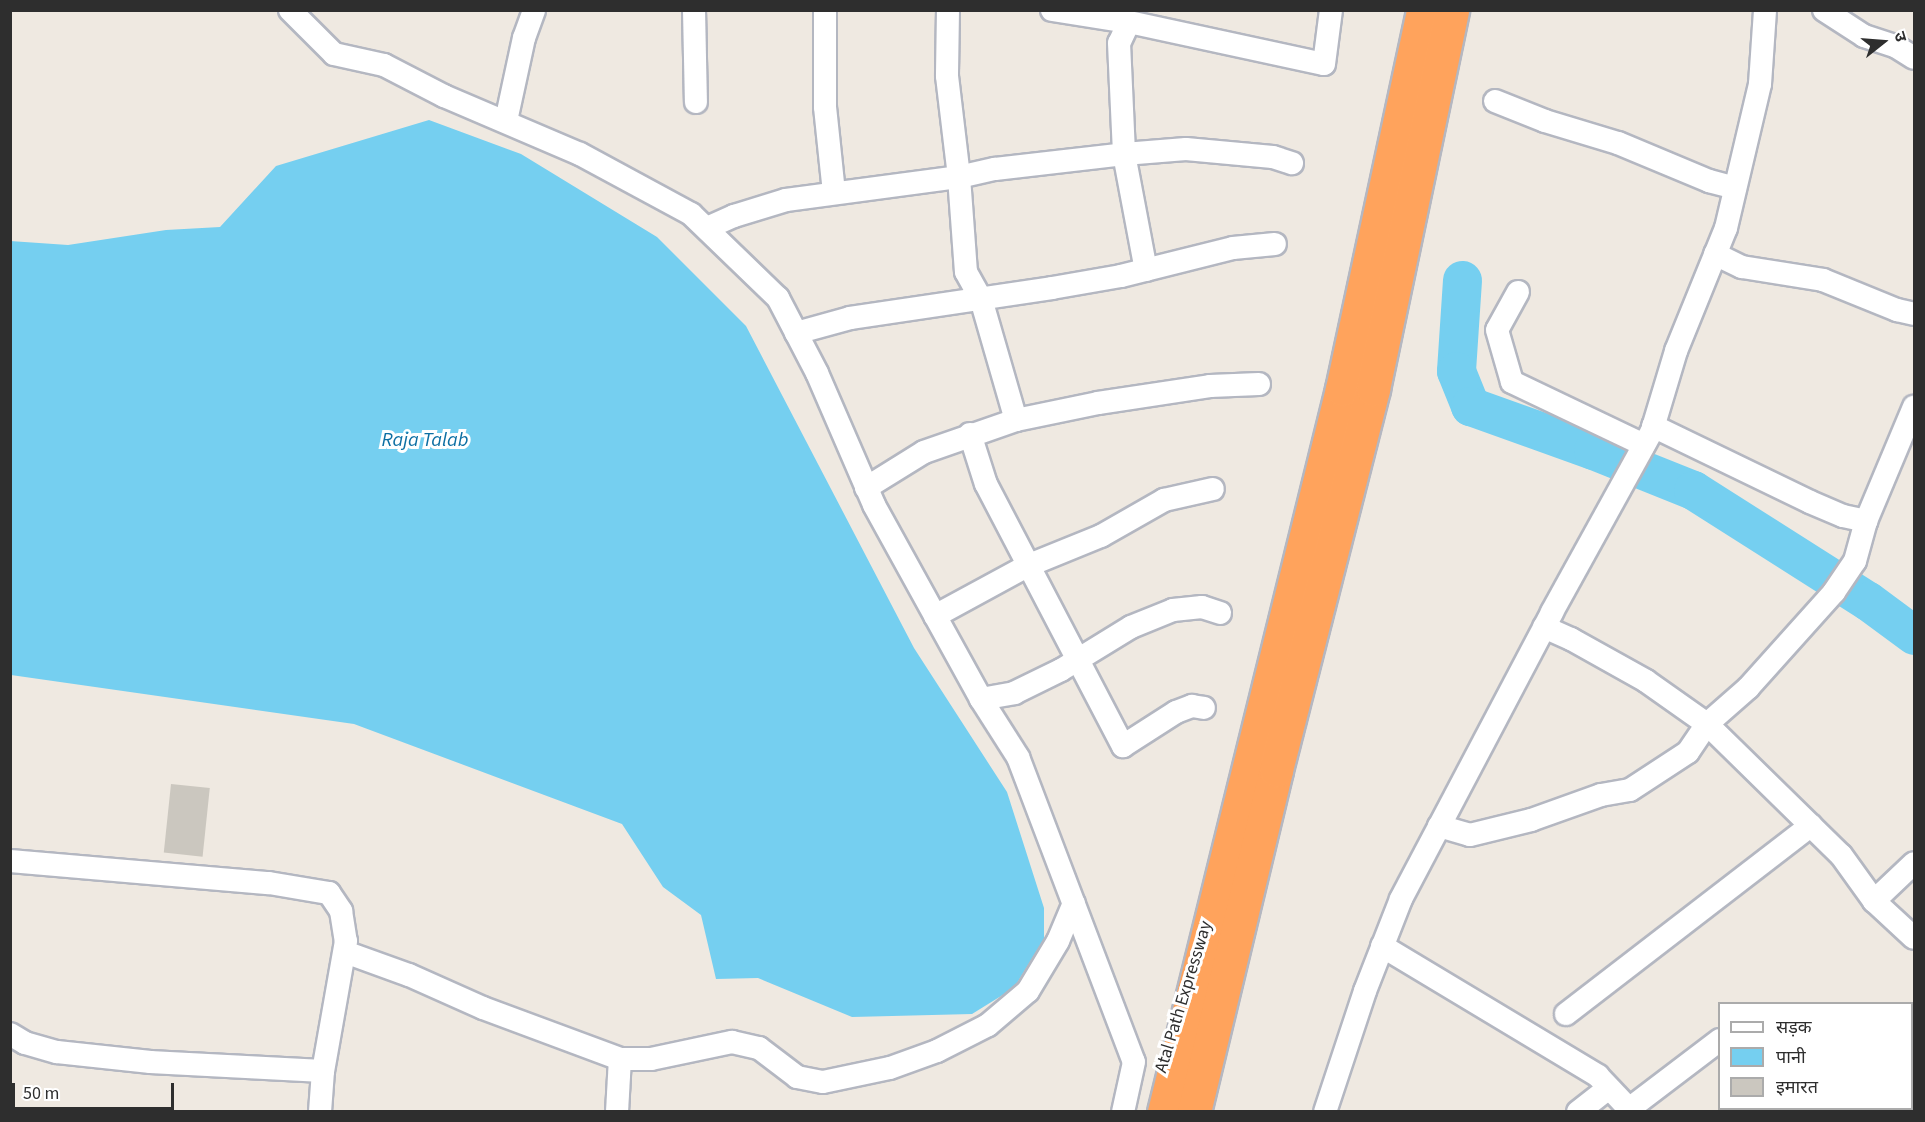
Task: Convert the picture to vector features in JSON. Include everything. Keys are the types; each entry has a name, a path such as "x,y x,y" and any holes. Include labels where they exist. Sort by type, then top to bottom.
{"highway":[{"path":"1379,290 1423,10"},
{"path":"1164,1112 1190,1067 1358,389 1379,290 1452,10"},
{"path":"1190,1067 1194,1112"}],"street":[{"path":"290,10 334,54 384,65 444,96 506,121 635,182 692,214 778,298 818,373 866,488 934,616 981,699 1018,757 1134,1062 1123,1112"},
{"path":"694,10 696,102"},
{"path":"825,10 825,107 834,193"},
{"path":"948,10 947,76 959,177 966,272 981,299 1016,420"},
{"path":"1052,10 1129,22 1324,64 1331,10"},
{"path":"1325,1112 1382,946 1401,899 1544,627 1649,436 1676,351 1726,228 1760,84 1765,10"},
{"path":"1824,10 1864,36 1895,46 1914,58"},
{"path":"506,121 524,38 541,11"},
{"path":"1129,22 1119,43 1124,154 1146,270"},
{"path":"1495,101 1545,121 1618,143 1709,181 1735,188"},
{"path":"707,228 734,216 786,200 959,177 995,169 1124,154 1186,149 1273,157 1292,163"},
{"path":"796,333 850,318 981,299 1146,270 1233,248 1275,244"},
{"path":"1714,254 1742,267 1823,280 1897,310 1914,314"},
{"path":"1518,292 1497,330 1512,382 1785,490 1843,516 1866,521"},
{"path":"866,488 924,452 970,434 1016,420 1098,403 1210,386 1259,384"},
{"path":"1439,826 1470,835 1531,820 1601,795 1630,790 1688,752 1707,724 1748,688 1834,592 1855,561 1866,521 1914,407"},
{"path":"970,434 986,484 1027,566 1124,746 1176,712 1192,706 1204,708"},
{"path":"934,616 1027,566 1101,536 1164,501 1213,489"},
{"path":"981,699 1014,693 1078,660 1131,627 1173,610 1202,608 1220,613"},
{"path":"1544,627 1571,639 1646,681 1707,724 1841,855 1874,901 1914,938"},
{"path":"1566,1014 1811,825"},
{"path":"10,861 269,883 329,893 341,911 346,941 323,1071 320,1112"},
{"path":"1874,901 1914,863"},
{"path":"1208,1112 1233,888"},
{"name":"Atal Path Expressway","path":"1148,1112 1233,888"},
{"path":"345,952 409,975 483,1008 620,1059 651,1059 732,1042 759,1048 797,1077 823,1082 890,1068 937,1051 988,1025 1028,991 1058,941 1074,903"},
{"path":"1382,946 1598,1076 1631,1110 1718,1041"},
{"path":"10,1034 25,1043 57,1052 150,1062 323,1071"},
{"path":"617,1112 620,1059"},
{"path":"1578,1112 1609,1088"}],"water":[{"name":"Raja Talab","path":"429,120 521,154 657,237 746,326 914,648 1007,792 1044,908 1044,939 1014,988 972,1014 852,1017 758,978 716,979 701,915 663,887 622,824 354,724 11,675 10,241 68,245 166,230 220,227 276,166"}],"building":[{"path":"171,784 210,788 203,857 164,853"}],"waterway":[{"path":"1462,280 1456,371 1470,406 1593,450 1693,490 1868,601 1914,635"}]}
